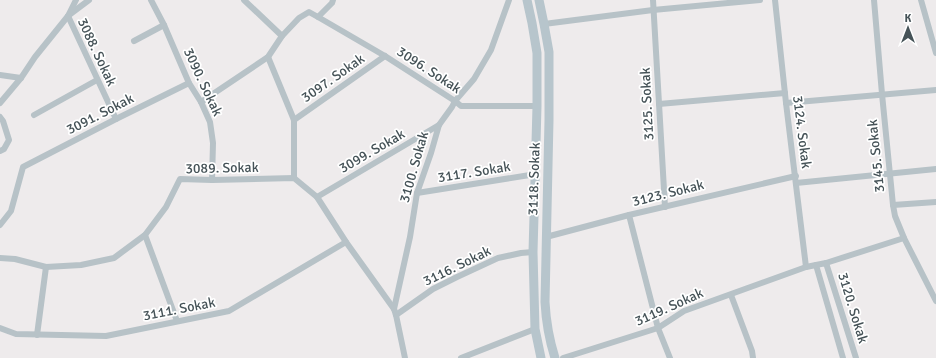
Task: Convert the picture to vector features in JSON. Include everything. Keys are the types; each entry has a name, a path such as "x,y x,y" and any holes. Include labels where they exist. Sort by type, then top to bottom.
{"main road":[{"name":"3118. Sokak","path":"527,0 536,53 536,174 533,252 535,329 541,358"},
{"name":"3118. Sokak","path":"539,0 549,52 546,318 550,342 555,358"}],"street":[{"path":"0,103 68,16 76,0"},
{"path":"68,16 89,0"},
{"name":"3090. Sokak","path":"151,0 189,83 201,102 210,122 213,143 212,180"},
{"path":"244,0 282,36"},
{"path":"201,102 268,57 282,36 298,18 309,12 318,17 334,0"},
{"name":"3100. Sokak","path":"406,358 395,312 417,193 439,126 455,101 474,79 491,50 509,0"},
{"name":"3125. Sokak","path":"653,0 665,206"},
{"path":"544,24 653,10 760,0"},
{"name":"3124. Sokak","path":"775,0 806,267"},
{"name":"3145. Sokak","path":"874,0 895,216 904,238 936,301"},
{"path":"921,0 936,53"},
{"name":"3088. Sokak","path":"68,16 116,119"},
{"name":"3096. Sokak","path":"318,17 385,56 461,106 537,106"},
{"path":"134,41 164,26"},
{"name":"3097. Sokak","path":"294,120 385,56"},
{"path":"268,57 294,120 294,178 317,197 346,242 395,312"},
{"path":"0,75 21,78"},
{"path":"34,115 97,80"},
{"name":"3091. Sokak","path":"0,225 11,211 23,167 189,83"},
{"path":"786,103 936,90"},
{"path":"659,104 785,93"},
{"path":"0,117 9,140 4,149 0,151"},
{"name":"3099. Sokak","path":"317,197 439,126"},
{"path":"796,183 936,168"},
{"name":"3117. Sokak","path":"417,193 536,174"},
{"name":"3123. Sokak","path":"546,236 665,206 796,176"},
{"name":"3089. Sokak","path":"0,258 15,259 46,267 81,264 114,258 145,235 166,207 180,179 212,180 294,178"},
{"path":"893,205 936,202"},
{"path":"629,215 658,328 670,358"},
{"path":"145,235 177,321"},
{"path":"826,263 904,238"},
{"name":"3111. Sokak","path":"0,328 16,334 106,336 229,311 346,242"},
{"name":"3116. Sokak","path":"395,312 433,289 498,258 520,253 533,252"},
{"name":"3120. Sokak","path":"806,267 826,263 856,358"},
{"path":"816,265 844,358"},
{"path":"37,334 46,267"},
{"name":"3119. Sokak","path":"562,358 658,328 684,311 806,267"},
{"path":"731,295 754,358"},
{"path":"461,358 535,329"}]}
